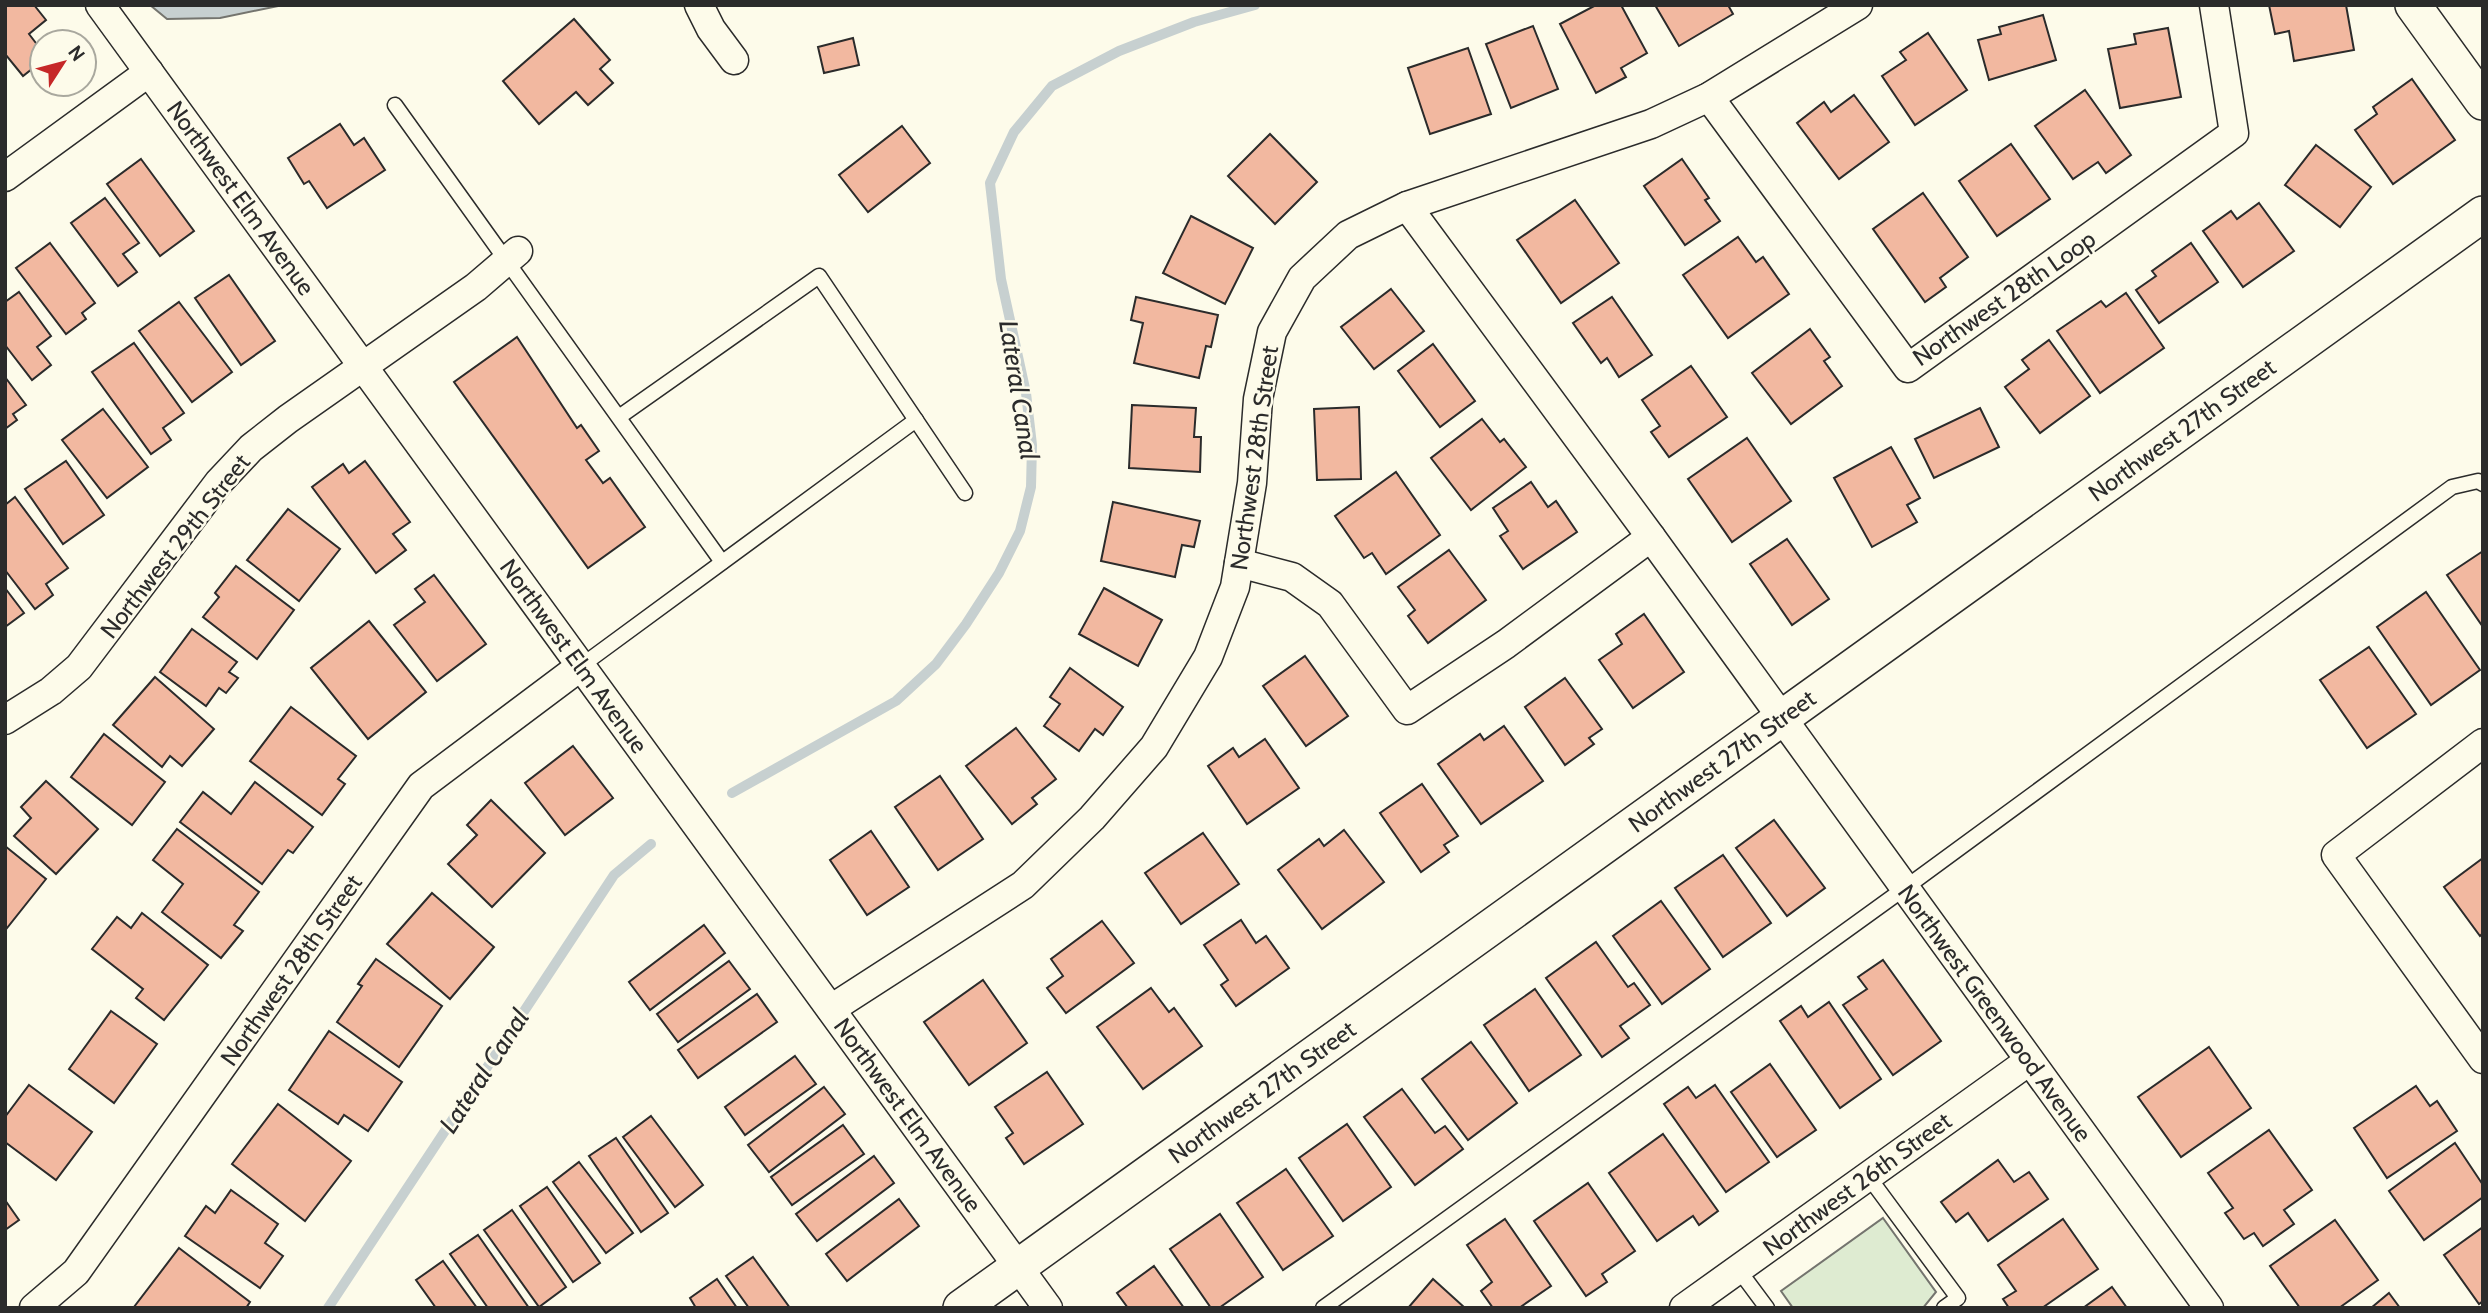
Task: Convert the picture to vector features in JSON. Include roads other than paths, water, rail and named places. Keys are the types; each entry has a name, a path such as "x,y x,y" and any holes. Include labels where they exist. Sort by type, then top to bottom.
{"street":[{"name":"Northwest Elm Avenue","path":"100,5 1048,1308"},
{"path":"699,5 711,29 734,60"},
{"name":"Northwest 28th Street","path":"831,1009 1023,885 1092,818 1154,747 1208,657 1235,587 1252,483 1258,398 1272,332 1302,278 1348,235 1407,206 1651,124 1709,97 1858,5"},
{"name":"Northwest 28th Loop","path":"1709,97 1908,368 2234,133 2214,5"},
{"path":"2413,5 2483,102"},
{"path":"5,177 149,72"},
{"name":"Northwest Greenwood Avenue","path":"1407,206 1651,537 2209,1308"},
{"name":"Northwest 27th Street","path":"961,1308 2483,214"},
{"name":"Northwest 29th Street","path":"5,720 51,691 79,667 219,482 251,448 288,419 365,368 512,256"},
{"path":"1239,563 1292,578 1330,604 1407,710 1506,644 1651,537"},
{"name":"Northwest 28th Street","path":"34,1308 76,1272 421,786 581,666"},
{"path":"2483,743 2336,855 2483,1059"},
{"name":"Northwest 26th Street","path":"1684,1308 2029,1061"}],"lane":[{"path":"395,104 512,256 619,417 722,562"},
{"path":"619,417 819,276 965,493"},
{"path":"581,666 916,420"},
{"path":"1323,1308 1905,888 2452,486 2478,481 2483,484"},
{"path":"1868,1177 1958,1298 1944,1308"},
{"path":"1738,1269 1767,1308"}],"waterway":[{"name":"Lateral Canal","path":"732,793 896,701 936,664 966,624 999,573 1020,531 1031,487 1032,445 1026,393 1001,279 990,183 1014,132 1052,86 1119,51 1194,22 1255,5"},
{"name":"Lateral Canal","path":"328,1308 614,875 651,844"}]}
